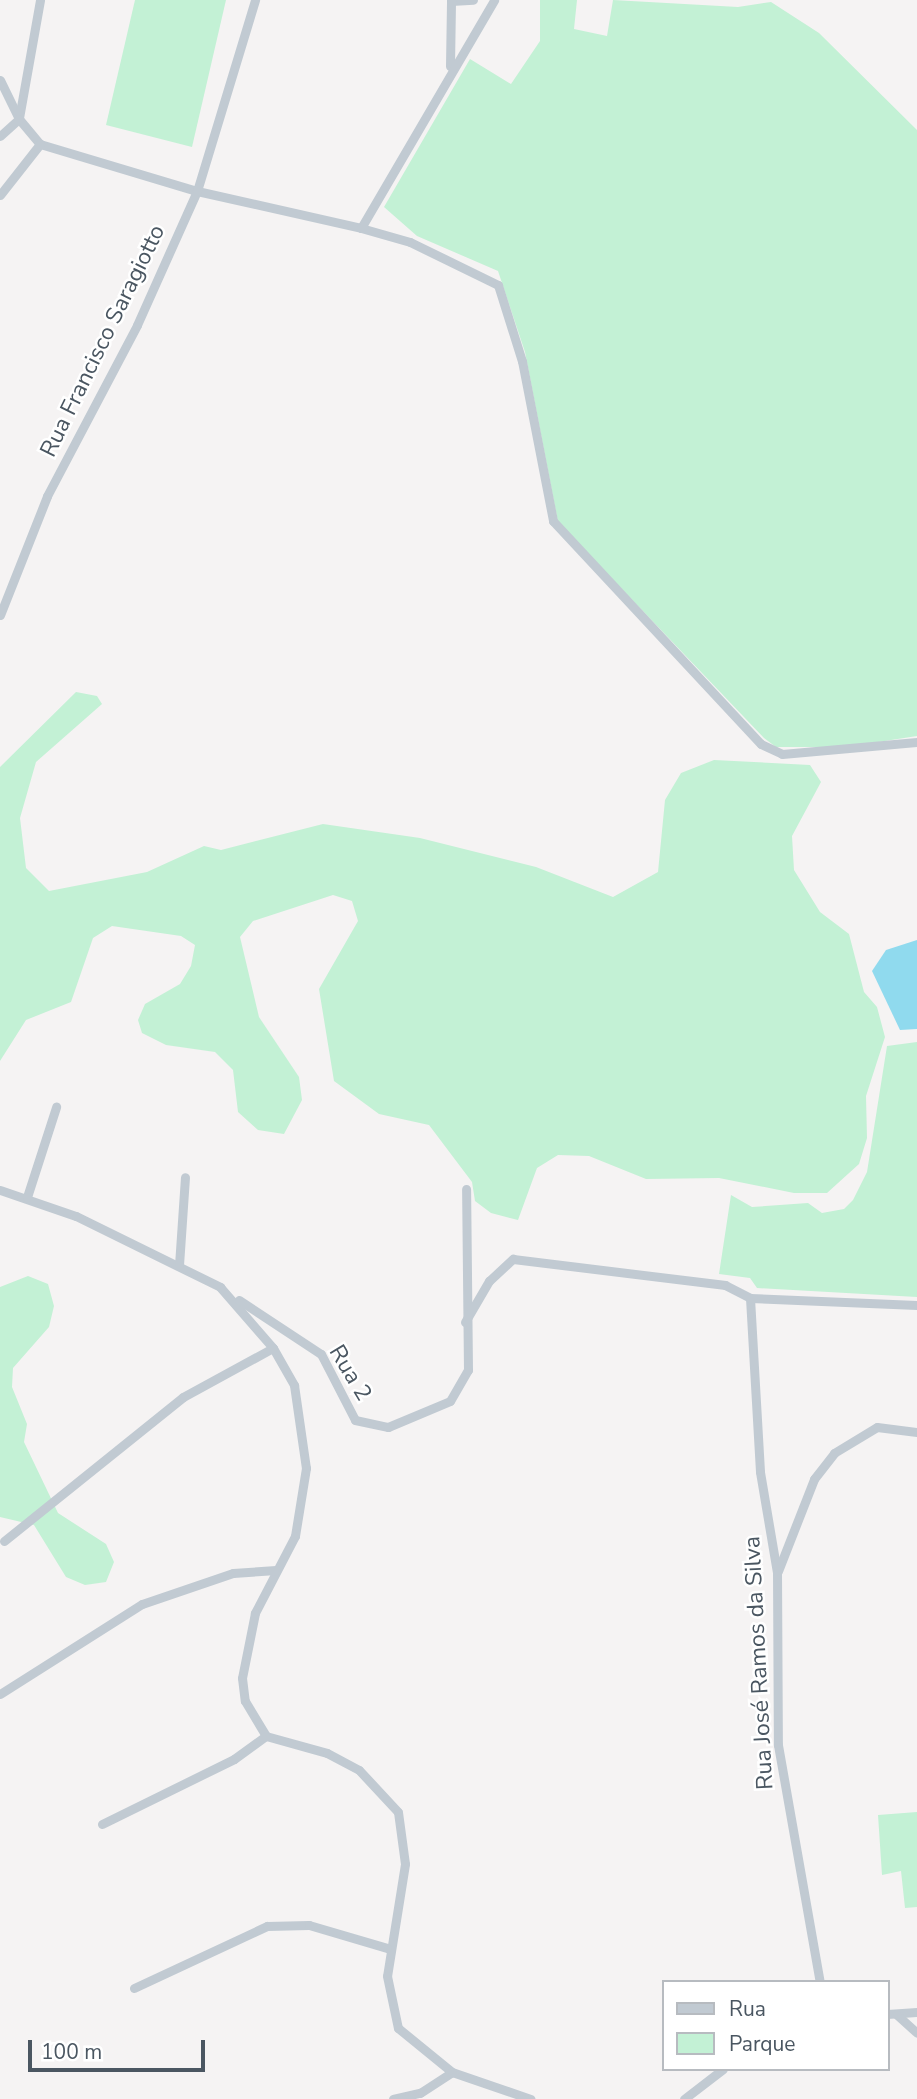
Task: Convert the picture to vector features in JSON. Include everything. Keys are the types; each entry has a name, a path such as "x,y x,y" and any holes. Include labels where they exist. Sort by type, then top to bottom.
{"street":[{"path":"0,136 19,119 40,0"},
{"name":"Rua Francisco Saragiotto","path":"0,615 47,496 137,325 197,191 255,0"},
{"path":"450,66 451,1 472,0"},
{"path":"361,228 450,66 494,0"},
{"path":"0,80 19,119 40,144 197,191 361,228 410,242 498,285 522,361 552,521 761,744 782,754 917,742"},
{"path":"0,195 40,144"},
{"path":"27,1196 56,1107"},
{"path":"178,1265 184,1177"},
{"name":"Rua 2","path":"220,1287 321,1353 355,1420 388,1427 450,1401 468,1370 465,1324 466,1189"},
{"path":"0,1190 27,1196 220,1287 273,1348 294,1385 306,1468 295,1536 255,1613 242,1678 245,1702 267,1736 327,1753 359,1770 398,1811 405,1864 387,1948 388,2003 398,2028 452,2072 531,2099"},
{"path":"465,1324 489,1281 513,1259 725,1284 750,1298 917,1305"},
{"name":"Rua José Ramos da Silva","path":"750,1298 757,1436 777,1572 778,1745 820,1980"},
{"path":"4,1541 183,1397 273,1348"},
{"path":"777,1572 814,1479 834,1453 877,1427 917,1432"},
{"path":"0,1694 142,1604 233,1573 276,1570"},
{"path":"102,1824 234,1759 267,1736"},
{"path":"134,1988 267,1926 309,1925 387,1948"},
{"path":"892,2014 917,2012"},
{"path":"892,2014 917,2033"},
{"path":"684,2099 720,2071"},
{"path":"393,2099 419,2093 452,2072"}],"green space":[{"path":"135,0 226,0 192,147 106,125"},
{"path":"540,0 577,0 574,29 607,36 613,0 738,7 771,2 819,33 917,130 917,736 846,747 776,747 764,738 558,522 525,352 498,271 417,236 384,207 470,59 511,84 540,41"},
{"path":"76,692 97,696 102,704 36,762 20,818 26,868 49,891 147,872 204,846 221,850 323,824 420,838 536,867 613,897 658,872 665,800 681,773 714,760 810,765 821,782 792,836 794,870 820,912 849,934 864,992 877,1007 885,1037 866,1096 867,1138 859,1164 827,1193 794,1193 719,1178 646,1179 589,1156 558,1155 537,1168 518,1220 491,1213 475,1201 472,1182 429,1125 379,1114 334,1081 319,989 358,921 352,901 333,895 253,921 240,937 259,1017 299,1077 302,1100 284,1134 258,1130 238,1112 233,1070 215,1052 166,1045 142,1033 138,1020 145,1004 180,984 191,966 195,945 181,936 112,926 93,938 71,1002 26,1020 0,1061 0,767"},
{"path":"917,1042 917,1297 757,1288 750,1278 719,1274 731,1195 752,1207 808,1203 822,1213 844,1209 853,1200 867,1172 887,1046"},
{"path":"28,1276 48,1284 54,1306 49,1327 13,1368 12,1387 27,1424 24,1442 58,1513 106,1544 114,1562 106,1582 85,1585 66,1577 34,1525 0,1517 0,1287"},
{"path":"917,1812 917,1907 905,1908 901,1871 882,1875 878,1815"}],"water":[{"path":"917,940 917,1029 900,1030 872,971 886,950"}]}
